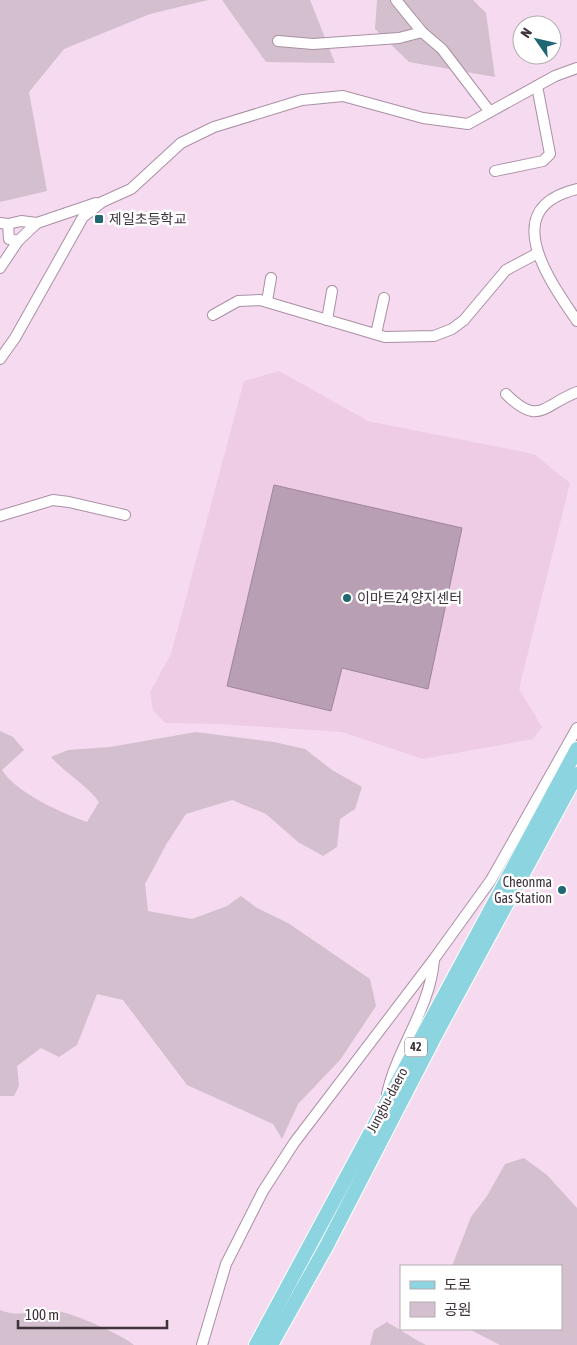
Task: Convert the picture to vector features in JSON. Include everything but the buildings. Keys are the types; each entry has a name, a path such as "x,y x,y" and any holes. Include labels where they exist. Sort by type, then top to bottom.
{"main road":[{"name":"Jungbu-daero","path":"256,1345 577,749"},
{"name":"Jungbu-daero","path":"271,1345 326,1248 436,1034 577,774"}],"street":[{"path":"396,0 422,32 442,49 490,112"},
{"path":"278,41 313,44 399,38 422,32"},
{"path":"18,241 9,239 4,224 21,221 37,223 102,202 131,189 181,143 214,127 302,100 343,96 423,118 468,124 537,86 577,68"},
{"path":"496,171 543,161 550,154 537,86"},
{"path":"577,189 552,198 544,206 534,224 533,233 538,253 562,300 577,321"},
{"path":"0,359 15,338 83,217 102,202"},
{"path":"0,268 18,241 37,223"},
{"path":"213,315 238,302 267,301 385,337 418,338 434,336 452,329 464,320 506,270 538,253"},
{"path":"267,301 271,278"},
{"path":"327,320 332,291"},
{"path":"376,334 384,298"},
{"path":"506,394 524,410 535,412 577,392"},
{"path":"0,516 53,500 70,502 125,515"},
{"path":"202,1345 226,1264 263,1191 294,1143 434,959 491,880 577,728"},
{"path":"384,1106 390,1079 412,1033 432,979 434,959"}],"shaded area":[{"path":"279,371 368,421 534,454 570,483 519,689 542,727 533,739 423,759 342,732 219,724 165,723 153,710 150,692 171,654 244,381"}],"green space":[{"path":"0,0 208,0 150,14 64,49 29,92 47,191 0,202"},
{"path":"222,0 310,0 335,63 266,62"},
{"path":"377,0 473,0 486,13 495,77 409,62 375,29"},
{"path":"0,731 13,737 24,750 2,770 8,778 40,801 65,814 87,822 99,802 51,757 68,750 110,747 196,732 274,742 305,749 332,770 362,787 355,809 340,819 337,847 323,856 298,842 266,814 232,800 186,814 167,843 145,884 148,911 192,919 227,906 241,896 257,908 288,923 370,979 376,1006 340,1060 298,1104 282,1139 273,1124 187,1085 123,1000 97,994 77,1045 59,1057 41,1048 17,1066 19,1086 14,1096 0,1096"},
{"path":"524,1158 547,1175 577,1208 577,1345 500,1345 471,1330 562,1330 562,1265 452,1265 471,1217 487,1196 505,1164"},
{"path":"0,1310 14,1313 64,1312 109,1331 134,1345 0,1345"},
{"path":"387,1322 426,1345 370,1345 374,1330"}],"place":[{"name":"제일초등학교","path":"99,219"},
{"name":"이마트24 양지센터","path":"347,598"},
{"name":"Cheonma Gas Station","path":"562,890"}]}
